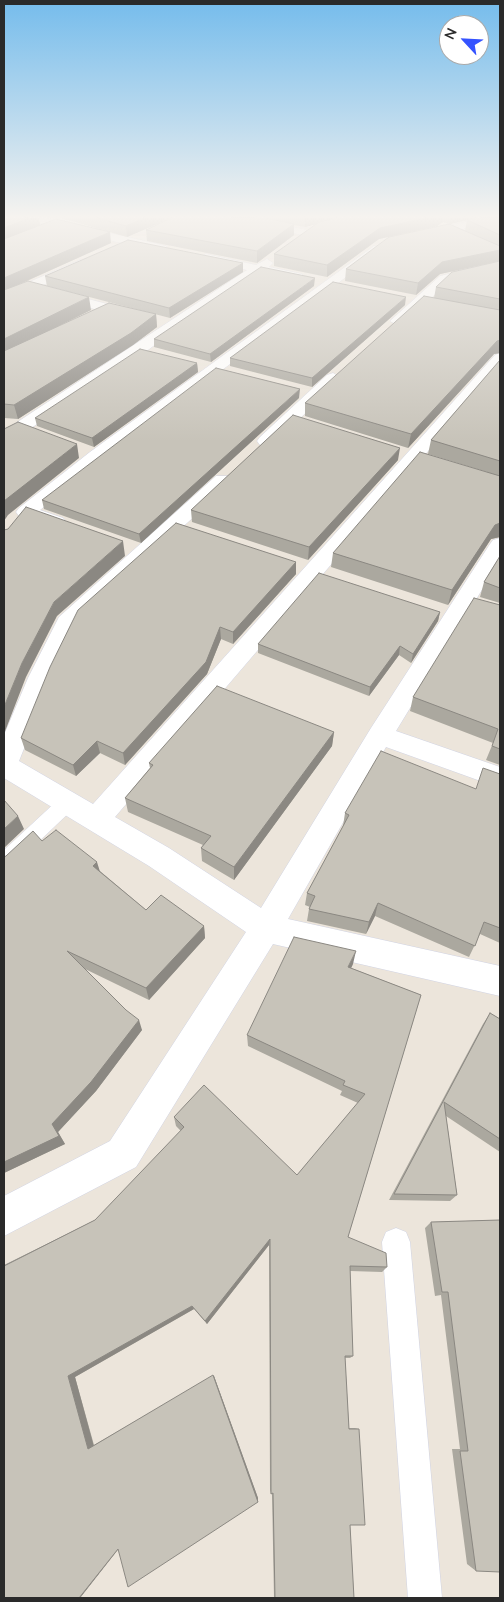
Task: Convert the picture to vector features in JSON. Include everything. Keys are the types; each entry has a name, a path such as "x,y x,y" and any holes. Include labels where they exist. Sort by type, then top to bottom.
{"street":[{"path":"4,298 16,293"},
{"path":"49,293 172,325"},
{"path":"4,438 12,425 139,350 172,325 222,293"},
{"path":"12,526 26,512 96,456 317,293"},
{"path":"389,328 429,293"},
{"path":"401,298 437,305"},
{"path":"90,318 107,309"},
{"path":"139,350 158,355"},
{"path":"96,820 500,358"},
{"path":"195,364 232,374"},
{"path":"254,452 345,368"},
{"path":"297,390 315,394"},
{"path":"290,419 309,425"},
{"path":"12,425 37,434"},
{"path":"79,449 96,456"},
{"path":"239,466 183,528 135,550 70,617 40,678 4,765 158,857 266,928 500,981"},
{"path":"26,512 72,528"},
{"path":"4,1217 123,1154 266,928 380,735 500,544"},
{"path":"380,735 500,778"}],"lane":[{"path":"4,862 67,803"},
{"path":"396,1242 425,1598"}],"building":[{"path":"4,293 73,293 89,297 4,339"},
{"path":"110,293 194,293 169,308"},
{"path":"223,293 295,293 210,354 154,339"},
{"path":"318,293 385,293 406,297 312,378 230,358"},
{"path":"467,293 500,293 500,299"},
{"path":"424,296 500,310 500,340 411,434 305,403"},
{"path":"109,303 156,314 131,333 14,405 4,404 4,351"},
{"path":"140,349 197,363 92,438 35,418"},
{"path":"500,360 500,461 431,440"},
{"path":"216,368 300,389 139,534 42,500"},
{"path":"293,415 400,448 309,547 191,510"},
{"path":"18,422 77,444 4,501 4,429"},
{"path":"420,452 500,476 500,523 495,525 452,590 333,553"},
{"path":"26,507 123,541 54,602 22,663 4,707 4,530 8,529"},
{"path":"176,523 296,562 233,632 220,627 206,662 123,753 97,741 73,765 21,738 50,667 78,610"},
{"path":"500,556 500,588 484,582"},
{"path":"319,573 440,612 413,654 400,646 370,687 258,644"},
{"path":"474,598 500,605 500,749 492,746 498,729 413,697"},
{"path":"217,686 334,732 234,867 201,848 211,836 125,798 153,765 149,763"},
{"path":"381,751 476,789 483,768 500,774 500,928 484,922 475,946 378,903 369,922 309,909 315,896 307,893 349,815 345,813"},
{"path":"4,800 18,816 4,829"},
{"path":"56,830 97,862 93,866 146,910 161,895 204,926 146,988 67,951 126,1010 139,1020 91,1082 52,1124 59,1136 4,1162 4,857 33,831 42,841"},
{"path":"294,937 356,951 348,967 421,995 348,1237 386,1253 387,1267 350,1266 353,1356 345,1356 349,1429 359,1429 365,1525 350,1525 354,1598 275,1598 273,1493 271,1494 270,1239 205,1321 192,1306 68,1376 88,1449 213,1375 258,1502 128,1587 118,1549 79,1598 4,1598 4,1266 95,1220 184,1127 174,1117 204,1085 297,1175 365,1094 343,1085 345,1081 247,1035"},
{"path":"490,1013 500,1019 500,1139 444,1102 457,1195 394,1194"},
{"path":"500,1220 500,1572 476,1571 460,1451 468,1451 448,1292 442,1292 431,1222"}]}
